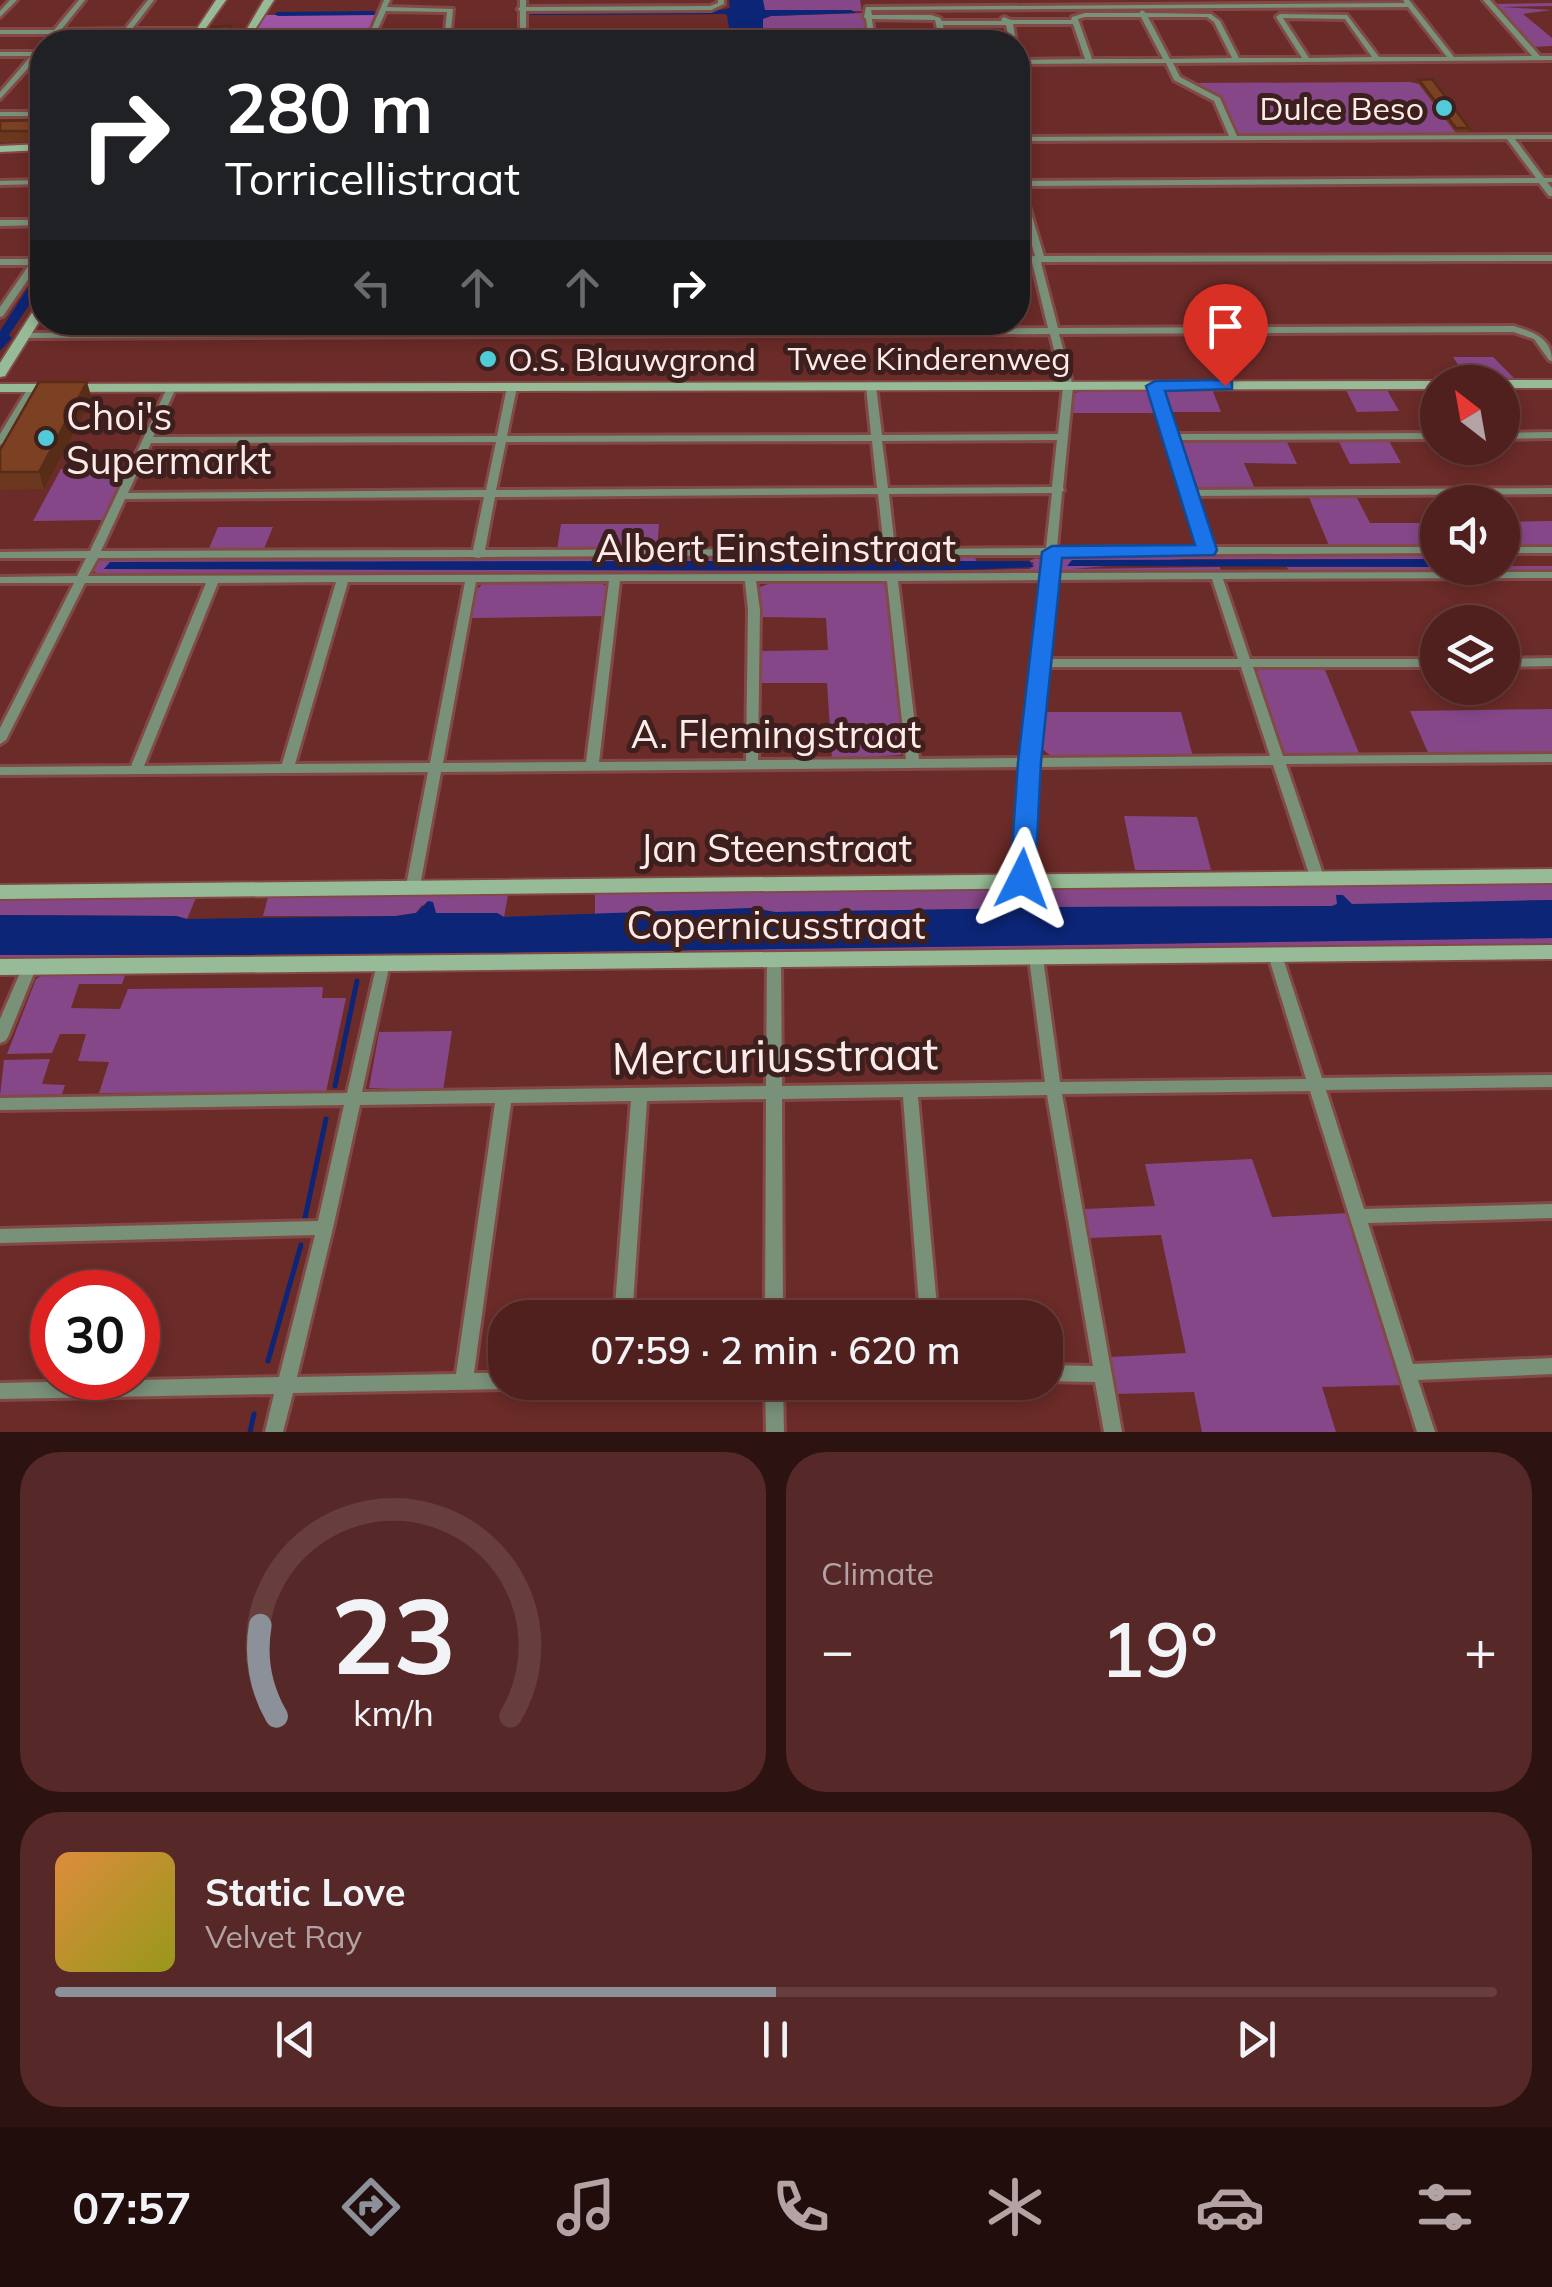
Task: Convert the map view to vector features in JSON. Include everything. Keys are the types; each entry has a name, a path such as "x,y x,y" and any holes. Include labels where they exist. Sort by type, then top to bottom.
{"street":[{"path":"0,15 14,0"},
{"path":"58,30 82,0"},
{"path":"128,30 151,0"},
{"path":"202,30 220,0"},
{"path":"250,30 269,0"},
{"path":"373,30 387,0"},
{"path":"1486,0 1538,58"},
{"path":"867,8 1000,3 1408,2 1454,60"},
{"path":"523,30 522,4 719,3"},
{"path":"1138,3 1167,61 1183,83 1217,100 1234,138"},
{"path":"867,8 931,16 941,30"},
{"path":"383,9 451,10 448,30"},
{"path":"939,23 1144,15 1214,18 1238,60"},
{"path":"997,16 1009,22"},
{"path":"1308,61 1279,17 1347,17 1377,60"},
{"path":"1076,19 1089,62"},
{"path":"1009,22 1011,30"},
{"path":"0,32 30,32"},
{"path":"0,54 30,50"},
{"path":"1030,62 1552,58"},
{"path":"0,98 30,62"},
{"path":"0,114 30,114"},
{"path":"1510,137 1552,194"},
{"path":"1030,140 1552,137"},
{"path":"0,149 30,148"},
{"path":"1030,184 1552,180"},
{"path":"0,183 30,182"},
{"path":"1265,194 1268,182"},
{"path":"0,223 30,223"},
{"path":"1030,225 1040,259"},
{"path":"1303,258 1304,246"},
{"path":"1030,259 1552,258"},
{"path":"1022,879 1068,386 1036,262 1040,259"},
{"path":"0,262 30,262"},
{"path":"0,314 6,298 30,269"},
{"path":"0,373 30,327"},
{"path":"1030,331 1514,329 1537,337 1552,358"},
{"path":"25,335 30,335"},
{"name":"Twee Kinderenweg","path":"0,388 1420,384"},
{"path":"1520,384 1552,384"},
{"path":"478,554 512,386"},
{"path":"871,386 890,553"},
{"path":"1155,386 1207,550"},
{"path":"0,442 33,388"},
{"path":"0,740 94,554 171,388"},
{"path":"1520,436 1552,435"},
{"path":"1170,438 1420,436"},
{"path":"148,440 1062,437"},
{"path":"121,496 1059,490"},
{"path":"1188,493 1552,491"},
{"path":"0,554 1420,550"},
{"path":"1520,550 1552,550"},
{"path":"1216,575 1318,876"},
{"name":"Albert Einsteinstraat","path":"0,580 1552,575"},
{"path":"592,766 616,578"},
{"path":"750,578 754,610 752,765"},
{"path":"892,578 913,763"},
{"path":"287,768 343,579"},
{"path":"413,886 471,579"},
{"path":"137,768 213,580"},
{"path":"1041,662 1420,663"},
{"path":"1520,663 1552,662"},
{"name":"A. Flemingstraat","path":"0,771 1552,758"},
{"name":"Jan Steenstraat","path":"0,892 1552,876"},
{"name":"Copernicusstraat","path":"0,967 1552,952"},
{"path":"1274,955 1426,1432"},
{"path":"1036,958 1053,1086 1113,1432"},
{"path":"774,960 774,1300"},
{"path":"274,1432 325,1228 383,963"},
{"path":"0,1036 30,966"},
{"name":"Mercuriusstraat","path":"0,1104 1552,1081"},
{"path":"910,1089 927,1300"},
{"path":"623,1300 638,1097"},
{"path":"464,1382 504,1098"},
{"path":"1358,1216 1552,1211"},
{"path":"0,1236 325,1228"},
{"path":"1406,1372 1552,1366"},
{"path":"1063,1373 1102,1374"},
{"path":"0,1391 488,1382"},
{"path":"774,1400 775,1432"}],"shaded area":[{"path":"729,0 763,0 765,10 856,13 771,16 763,19 763,30 729,30 727,15 718,11 730,8"},
{"path":"763,0 860,0 862,11 764,10"},
{"path":"1552,3 1502,7 1552,10 1523,14 1552,38 1552,46 1532,47 1494,4"},
{"path":"865,13 867,30 762,30 762,19"},
{"path":"376,14 370,30 257,30 265,15"},
{"path":"1189,83 1419,84 1459,136 1244,137 1236,133 1218,99"},
{"path":"30,285 30,304 9,335 12,338 0,351 0,331"},
{"path":"1453,357 1493,357 1501,365 1458,365"},
{"path":"1345,388 1386,388 1399,411 1357,412"},
{"path":"1087,389 1146,390 1154,395 1159,413 1071,413 1072,394"},
{"path":"1212,389 1221,412 1169,412 1163,396 1167,390"},
{"path":"1388,439 1401,463 1350,464 1338,440"},
{"path":"1182,440 1286,440 1297,464 1244,463 1255,489 1200,488 1192,484 1178,446"},
{"path":"129,468 104,520 33,521 61,469"},
{"path":"1308,495 1356,496 1370,523 1420,523 1420,548 1330,548"},
{"path":"1552,521 1552,548 1520,549 1520,522"},
{"path":"561,524 659,524 657,550 557,550"},
{"path":"218,527 273,527 263,551 208,551"},
{"path":"1420,554 1420,559 1183,559 1073,569 1220,567 1221,572 1065,573 1059,568 1059,560 1072,555"},
{"path":"975,556 976,561 111,562 104,569 935,571 1030,569 1034,563 1029,561 1036,558 1043,560 1044,567 1033,574 100,575 93,571 99,561 111,559"},
{"path":"1420,559 1420,567 1067,566 1072,560"},
{"path":"1029,561 1034,567 935,571 104,569 110,562"},
{"path":"1420,566 1420,572 1289,572 1287,567"},
{"path":"1520,566 1552,566 1552,571 1520,571"},
{"path":"598,581 606,586 604,616 470,618 476,590 484,583"},
{"path":"776,581 875,581 886,585 906,750 900,755 832,759 827,683 759,683 758,651 828,650 826,618 759,617 757,588"},
{"path":"1264,665 1323,665 1359,753 1282,754 1255,673"},
{"path":"1552,709 1552,753 1429,755 1410,711"},
{"path":"1044,712 1181,712 1193,757 1051,756 1041,748"},
{"path":"1124,816 1197,817 1211,870 1135,870"},
{"path":"1552,879 1552,900 1052,907 1051,902 1037,901 1037,908 775,912 753,908 595,914 595,890"},
{"path":"509,890 504,917 497,913 436,913 422,905 416,913 395,916 263,916 269,893"},
{"path":"198,893 187,919 0,915 0,895"},
{"path":"1336,895 1343,895 1352,904 1552,900 1552,938 362,955 0,955 0,915 187,919 396,916 416,913 428,901 433,902 436,913 497,913 504,917 753,908 775,912 1036,908 1037,900 1044,897 1053,907 1332,906 1337,904"},
{"path":"1552,938 1552,947 0,962 0,955 362,955"},
{"path":"126,972 122,984 79,984 71,1008 120,1009 128,989 323,987 322,998 346,998 326,1092 99,1093 109,1062 78,1061 86,1034 60,1034 52,1053 7,1054 36,979 47,973"},
{"path":"452,1031 443,1091 369,1088 379,1032"},
{"path":"50,1059 42,1084 65,1085 62,1094 0,1096 4,1060"},
{"path":"1252,1159 1272,1217 1350,1213 1404,1385 1322,1387 1336,1432 1202,1432 1194,1392 1115,1394 1110,1357 1186,1353 1161,1235 1090,1238 1084,1209 1155,1206 1145,1164"}],"building":[{"path":"231,26 229,30 211,30"},
{"name":"Dulce Beso","path":"1432,79 1469,128 1456,128 1419,80"},
{"path":"30,120 30,131 0,131 0,121"},
{"path":"39,382 87,382 39,472 0,472 0,450"}],"waterway":[{"path":"531,13 733,12"},
{"path":"278,14 373,13"},
{"path":"335,1086 357,981"},
{"path":"305,1218 326,1119"},
{"path":"268,1361 301,1245"},
{"path":"250,1432 254,1414"}],"place":[{"name":"Dulce Beso","path":"1444,108"},
{"name":"O.S. Blauwgrond","path":"488,359"},
{"name":"Choi's Supermarkt","path":"46,438"}],"route":[{"path":"1022,879 1052,552 1207,550 1155,386 1225,386"}]}
